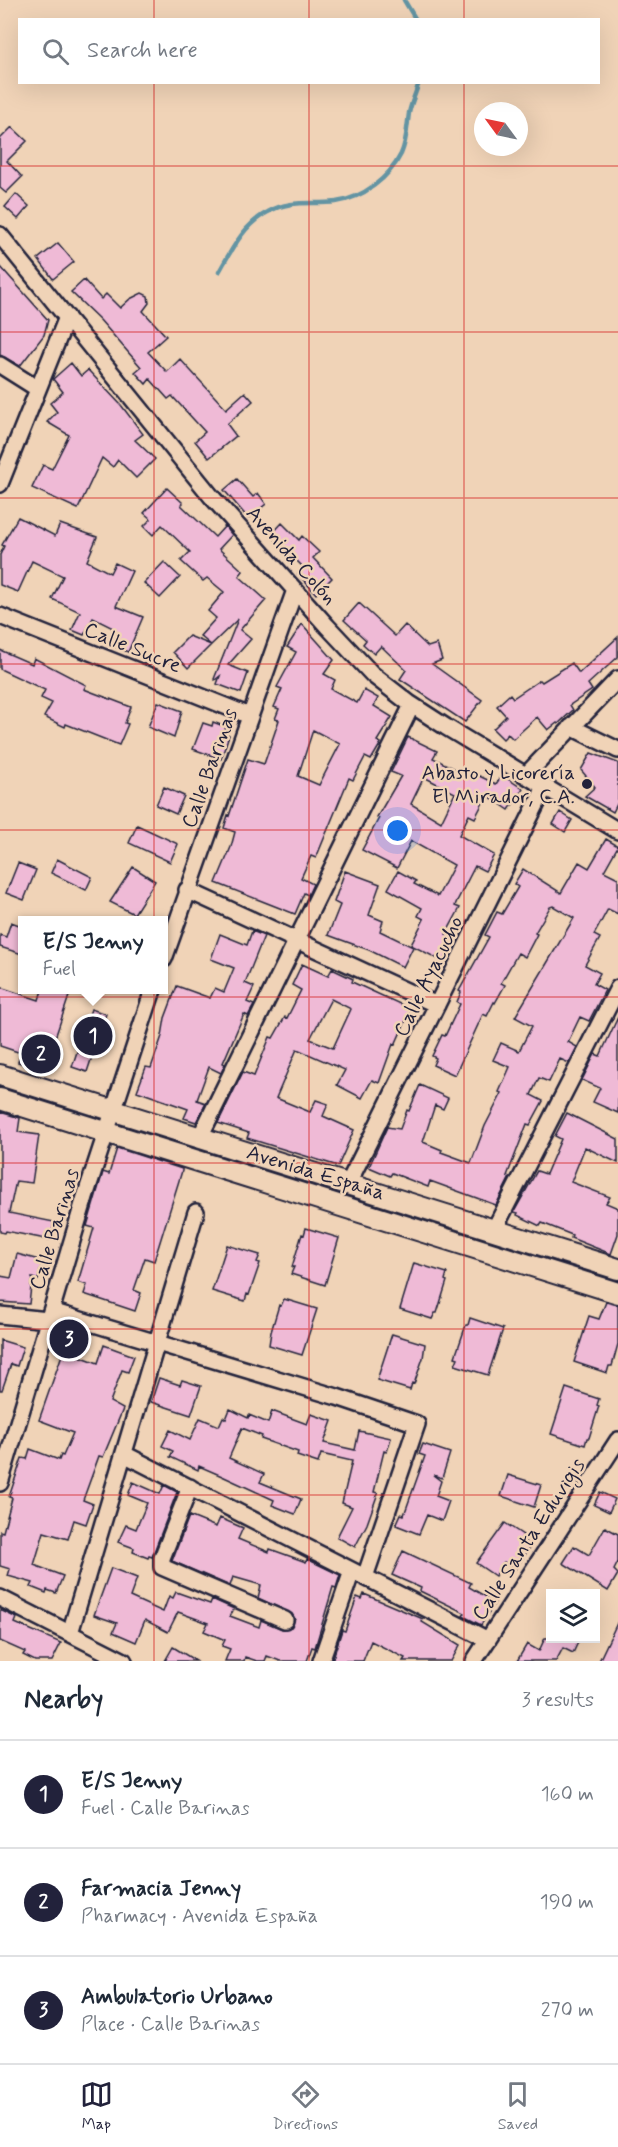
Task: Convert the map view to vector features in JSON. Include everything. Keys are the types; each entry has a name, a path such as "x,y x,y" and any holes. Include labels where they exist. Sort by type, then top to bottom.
{"main road":[{"name":"Avenida España","path":"0,1076 618,1269"},
{"name":"Avenida España","path":"0,1099 618,1293"}],"street":[{"name":"Avenida Colón","path":"0,235 211,496 373,675 412,705 618,831"},
{"path":"0,484 67,317"},
{"path":"0,365 38,389"},
{"name":"Calle Barinas","path":"168,947 295,590"},
{"name":"Calle Sucre","path":"0,616 250,716"},
{"path":"526,775 618,679"},
{"path":"200,1137 412,705"},
{"path":"571,727 618,750"},
{"name":"Calle Ayacucho","path":"348,1184 545,787"},
{"path":"187,890 437,1005"},
{"path":"494,1230 618,988"},
{"name":"Calle Barinas","path":"0,1483 106,1132 152,994"},
{"path":"70,1633 196,1212"},
{"path":"0,1315 50,1316 158,1342 337,1396 417,1424 359,1574 321,1661"},
{"name":"Calle Santa Eduvigis","path":"474,1661 618,1440"},
{"path":"124,1454 488,1640"},
{"path":"190,1487 162,1558 162,1567 285,1620"},
{"path":"0,1598 123,1661"}],"green space":[{"path":"0,1082 104,1118 101,1122 0,1092"},
{"path":"138,1126 618,1276 618,1285 136,1133"}],"building":[{"path":"12,127 27,141 7,161 22,177 6,193 0,188 0,139"},
{"path":"16,194 29,206 18,219 5,207"},
{"path":"58,243 74,262 53,279 38,259"},
{"path":"0,266 48,320 44,335 20,366 0,355"},
{"path":"84,280 101,299 106,294 120,308 130,299 142,293 148,296 149,303 143,311 166,336 148,352 167,372 180,359 226,409 245,392 253,401 227,424 236,436 209,458 195,441 205,432 172,396 168,399 150,379 146,384 135,372 141,367 100,320 71,292"},
{"path":"71,363 81,376 88,370 121,405 143,434 135,440 155,459 136,478 118,460 113,467 102,458 78,509 32,488 43,465 52,469 69,435 47,422 57,412 50,403 63,392 53,379"},
{"path":"237,479 253,497 258,493 266,504 248,518 224,490"},
{"path":"167,488 183,503 181,505 215,537 225,526 232,535 219,549 243,571 239,576 266,600 240,630 251,639 228,665 248,673 241,693 217,684 220,676 214,679 238,619 211,645 200,636 216,618 208,611 224,592 207,578 203,581 181,561 190,552 162,525 153,535 144,526 151,519 144,513"},
{"path":"18,517 55,536 60,524 97,537 87,561 110,573 115,563 132,571 116,606 143,617 128,652 109,644 115,629 93,618 84,635 72,630 80,612 52,599 63,576 32,561 18,592 0,585 0,555 4,546 2,545"},
{"path":"282,523 299,540 302,536 319,552 313,558 332,578 316,594 298,574 304,568 271,535"},
{"path":"164,562 180,577 160,598 144,583"},
{"path":"359,603 395,636 405,625 428,647 437,644 442,660 432,664 482,700 465,722 400,679 406,670 381,646 374,654 363,644 366,640 344,620"},
{"path":"302,624 334,660 324,674 335,680 331,689 357,703 364,690 378,698 374,706 392,717 377,741 381,743 371,760 365,757 353,780 349,778 316,858 311,856 301,878 313,884 308,895 304,893 295,914 216,883 235,832 224,828 248,759 264,764 279,720 275,719 279,709 274,707 282,689 277,687 296,652 287,647","holes":["313,730 340,744 319,785 298,776"]},
{"path":"189,636 211,645 188,668 173,652"},
{"path":"618,637 618,657 588,684 592,690 570,705 573,710 558,724 548,730 537,717 513,739 508,734 503,739 493,729 506,716 497,706 510,694 513,698 572,663 579,673"},
{"path":"0,650 32,664 34,658 86,685 84,689 131,707 125,723 128,724 119,745 66,724 65,727 44,717 52,703 41,698 45,690 0,669"},
{"path":"158,702 182,711 174,738 148,727"},
{"path":"213,722 226,727 224,733 229,735 221,759 193,749 203,723 212,726"},
{"path":"408,737 437,751 433,758 471,777 473,773 496,784 502,775 523,789 509,810 487,795 475,818 469,815 459,835 494,855 485,871 475,866 456,903 455,906 460,908 446,934 456,939 444,962 411,945 424,919 418,916 422,908 388,889 398,871 416,881 414,884 438,896 454,865 411,841 397,868 362,850 379,818 377,817 401,776 391,772","holes":["424,777 455,793 441,822 411,804"]},
{"path":"591,753 618,763 618,802 613,812 585,796 595,787 581,770"},
{"path":"164,787 184,796 176,814 156,805"},
{"path":"560,812 572,820 565,832 553,824"},
{"path":"137,825 178,844 170,862 129,843"},
{"path":"606,839 618,846 604,871 618,878 618,914 608,909 594,935 600,938 585,965 600,973 594,984 605,990 589,1021 580,1017 568,1042 577,1047 569,1063 560,1059 549,1082 539,1078 531,1095 543,1101 530,1125 527,1124 507,1176 510,1177 496,1205 430,1181 428,1187 369,1167 387,1127 400,1129 420,1085 448,1098 443,1109 435,1105 423,1142 442,1150 441,1152 471,1163 485,1126 502,1093 499,1092 510,1067 493,1060 501,1043 519,1051 532,1026 515,1017 574,918 553,906 550,907 525,957 518,953 501,983 505,985 495,1003 487,1016 483,1014 455,1075 433,1065 436,1058 432,1056 442,1035 445,1036 460,1004 457,1002 461,992 459,991 489,937 485,935 497,912 502,914 518,887 514,884 523,869 561,893 579,862 589,868"},
{"path":"57,859 92,877 86,890 51,873"},
{"path":"18,863 36,870 24,900 6,893"},
{"path":"133,867 155,881 134,914 110,902"},
{"path":"345,871 380,884 369,915 383,921 380,931 413,947 403,967 369,950 328,935 340,905 334,902"},
{"path":"11,922 18,925 18,953 0,947 0,935 6,937"},
{"path":"252,931 264,936 245,983 254,987 247,1002 254,1005 248,1016 244,1014 221,1073 209,1067 197,1100 206,1103 196,1122 184,1118 188,1109 137,1091 146,1067 151,1068 177,986 210,998 215,988 224,992 234,968 211,959 220,934 247,945"},
{"path":"302,964 328,976 332,969 353,979 352,982 411,1009 395,1045 393,1044 379,1083 372,1080 362,1098 337,1085 345,1070 297,1049 276,1098 310,1112 316,1100 328,1104 323,1116 354,1130 338,1166 247,1138 249,1133 218,1123 243,1072 254,1076 270,1037 273,1038 285,1017 287,1018 301,990 292,985","holes":["331,999 351,1009 333,1048 310,1039"]},
{"path":"0,987 39,1000 41,994 70,994 44,1071 18,1062 21,1053 0,1046"},
{"path":"91,1009 106,1014 87,1072 72,1067"},
{"path":"618,1017 618,1113 593,1102 600,1088 582,1080 595,1054 600,1056"},
{"path":"0,1112 20,1118 18,1132 39,1135 32,1183 16,1181 9,1213 54,1222 51,1240 6,1231 5,1233 0,1232"},
{"path":"567,1113 618,1139 618,1163 585,1147 571,1182 610,1197 606,1203 618,1208 618,1234 611,1254 542,1223 540,1226 514,1212 537,1171 546,1174 561,1139 555,1136"},
{"path":"117,1148 182,1169 154,1261 145,1258 134,1290 141,1293 135,1311 84,1294 87,1285 78,1282 94,1228 87,1226 103,1172 109,1174"},
{"path":"306,1228 339,1238 325,1285 291,1274 302,1234 304,1235"},
{"path":"227,1245 260,1255 257,1262 260,1263 245,1301 212,1291"},
{"path":"17,1254 43,1261 38,1280 32,1278 29,1304 0,1302 0,1276 11,1278"},
{"path":"414,1263 447,1273 445,1280 447,1281 437,1313 432,1319 400,1309"},
{"path":"284,1299 317,1309 302,1355 269,1345 279,1305 281,1306"},
{"path":"606,1302 618,1305 618,1344 612,1366 609,1366 607,1373 574,1362 589,1316 599,1319"},
{"path":"470,1318 503,1329 488,1375 455,1365 458,1358 455,1357"},
{"path":"69,1329 76,1331 80,1338 74,1354 98,1363 104,1345 134,1356 128,1372 122,1370 110,1402 123,1409 103,1457 99,1456 83,1500 93,1504 86,1524 74,1520 68,1539 44,1532 34,1565 63,1576 56,1593 47,1590 46,1593 31,1587 33,1583 8,1576 10,1569 0,1566 0,1531 3,1532 12,1498 9,1497 22,1458 27,1459 30,1449 59,1460 73,1433 39,1420 64,1349 59,1339 62,1332"},
{"path":"392,1334 425,1344 423,1358 410,1390 377,1380"},
{"path":"0,1340 23,1347 17,1366 11,1364 2,1390 0,1390"},
{"path":"159,1378 180,1385 182,1380 201,1386 191,1415 151,1402"},
{"path":"566,1388 599,1399 597,1405 599,1406 585,1445 551,1434"},
{"path":"230,1409 248,1418 249,1415 268,1423 272,1411 307,1424 311,1414 332,1421 324,1443 355,1450 359,1431 391,1438 387,1452 384,1451 374,1492 378,1493 367,1524 355,1547 337,1537 352,1507 342,1503 352,1461 321,1454 318,1463 297,1456 298,1452 261,1439 262,1436 242,1428 229,1458 264,1474 260,1482 301,1499 295,1514 272,1505 274,1500 222,1476 199,1466 198,1470 170,1457 173,1451 162,1446 170,1430 190,1440 200,1418 219,1426 223,1417 226,1419"},
{"path":"423,1444 450,1453 442,1478 433,1475 441,1481 436,1496 449,1501 442,1521 427,1515 419,1534 396,1525 401,1514 404,1515 425,1456 419,1454"},
{"path":"508,1475 541,1485 534,1507 501,1496"},
{"path":"133,1482 160,1494 164,1485 177,1492 152,1557 148,1558 133,1552 134,1548 118,1542 126,1525 136,1529 147,1503 128,1495"},
{"path":"600,1492 615,1499 609,1512 594,1505"},
{"path":"189,1516 216,1527 220,1518 243,1528 238,1539 269,1552 270,1549 306,1562 307,1559 340,1575 336,1588 333,1587 315,1648 312,1647 307,1661 280,1661 267,1656 265,1661 245,1657 244,1661 225,1661 230,1649 222,1646 225,1640 204,1631 208,1623 178,1612 168,1632 145,1620 136,1642 113,1632 117,1623 94,1615 111,1568 137,1578 130,1597 163,1612 169,1596 173,1598 176,1592 210,1604 212,1599 234,1609 230,1616 259,1627 261,1620 282,1629 291,1627 295,1619 292,1614 258,1598 261,1585 233,1577 230,1586 172,1561"},
{"path":"505,1523 523,1535 521,1539 531,1546 515,1569 504,1562 495,1576 476,1563"},
{"path":"605,1527 618,1534 618,1562 614,1570 618,1574 608,1591 563,1563 574,1546 589,1555"},
{"path":"403,1551 471,1583 469,1587 495,1602 481,1625 463,1616 465,1613 420,1591 421,1588 392,1575"},
{"path":"364,1594 423,1619 422,1622 460,1645 451,1661 403,1661 405,1658 371,1641 363,1661 332,1661 342,1630 345,1631 357,1597 362,1599"},
{"path":"0,1610 17,1618 15,1623 61,1643 52,1661 35,1661 23,1655 25,1652 0,1641"},
{"path":"618,1621 618,1661 599,1661"},
{"path":"545,1638 546,1643 578,1643 573,1653 563,1648 556,1661 517,1661 527,1644 539,1651"},
{"path":"173,1647 196,1661 165,1661"}],"waterway":[{"path":"404,0 415,18"},
{"path":"219,272 245,230 268,212 285,205 346,200 374,186 382,179 396,163 403,149 410,109 418,84"}],"place":[{"name":"Abasto y Licorería El Mirador, C.A.","path":"587,784"},
{"name":"E/S Jenny","path":"93,1036"},
{"name":"Farmacia Jenny","path":"41,1054"},
{"name":"Ambulatorio Urbano","path":"69,1339"}]}
